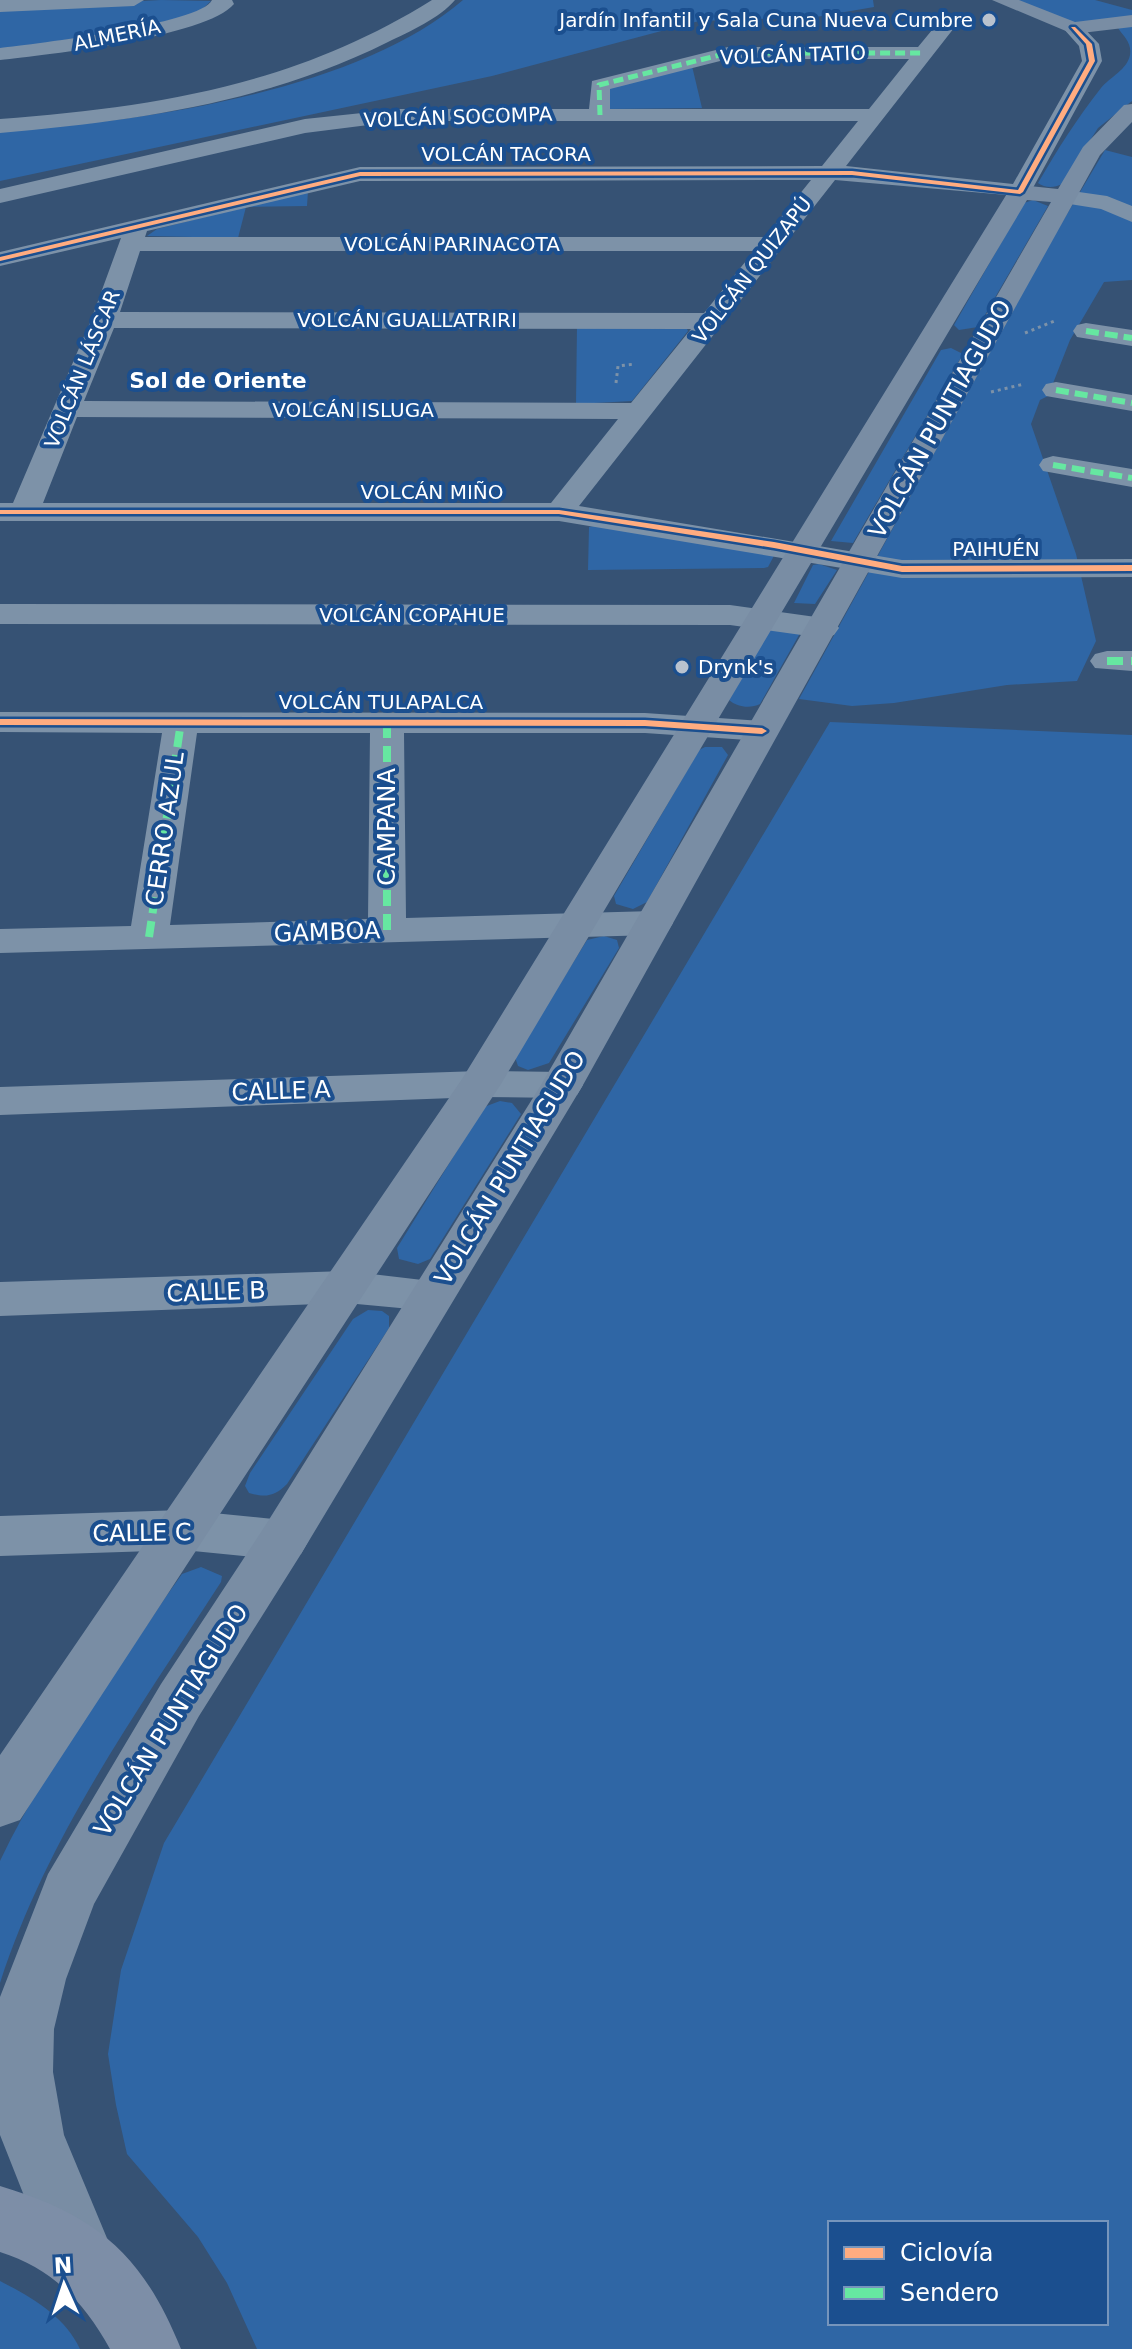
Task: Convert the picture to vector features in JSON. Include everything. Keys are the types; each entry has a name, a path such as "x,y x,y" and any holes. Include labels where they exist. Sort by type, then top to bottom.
{"main road":[{"path":"1002,0 1073,28 1132,21"},
{"name":"VOLCÁN PUNTIAGUDO","path":"81,2255 32,2135 21,2072 23,2029 35,1979 69,1893 132,1778 283,1540 562,1085 1096,144 1132,110"},
{"name":"VOLCÁN TACORA","path":"1020,192 1065,197"},
{"name":"VOLCÁN PUNTIAGUDO","path":"0,1802 480,1084 1020,192"},
{"path":"934,336 982,343"},
{"path":"0,2219 31,2227 81,2255 125,2303 147,2349"}],"street":[{"name":"ALMERÍA","path":"0,6 134,0"},
{"name":"ALMERÍA","path":"0,54 63,46 193,19 218,11 224,4 222,0"},
{"path":"0,126 114,116 245,90 349,54 404,27 445,0"},
{"name":"VOLCÁN QUIZAPÚ","path":"559,512 944,28"},
{"name":"VOLCÁN PUNTIAGUDO","path":"1020,192 1092,61 1089,44 1073,28"},
{"name":"VOLCÁN TATIO","path":"600,115 599,85 728,53 925,53"},
{"name":"VOLCÁN SOCOMPA","path":"0,196 326,123 411,114 876,115"},
{"name":"VOLCÁN TACORA","path":"0,259 134,235 360,174 829,173 878,175 1020,192"},
{"path":"1065,197 1107,203 1132,215"},
{"name":"VOLCÁN PARINACOTA","path":"134,235 773,244"},
{"name":"VOLCÁN LÁSCAR","path":"12,512 66,409 104,320 134,235"},
{"name":"VOLCÁN GUALLATRIRI","path":"104,320 711,321"},
{"path":"1086,331 1132,338"},
{"path":"1056,390 1132,403"},
{"name":"VOLCÁN ISLUGA","path":"66,409 640,411"},
{"path":"1053,465 1132,478"},
{"name":"VOLCÁN MIÑO","path":"12,512 559,512 860,561"},
{"name":"PAIHUÉN","path":"860,561 902,569 1132,568"},
{"name":"VOLCÁN COPAHUE","path":"0,614 762,618 823,628"},
{"name":"VOLCÁN TULAPALCA","path":"0,722 697,724 762,731"},
{"name":"CERRO AZUL","path":"149,937 181,722"},
{"name":"CAMPANA","path":"387,722 387,931"},
{"name":"GAMBOA","path":"0,941 654,923"},
{"name":"CALLE A","path":"0,1101 480,1084 562,1085"},
{"name":"CALLE B","path":"0,1299 346,1287 432,1295"},
{"name":"CALLE C","path":"0,1536 183,1530 283,1540"}],"path":[{"path":"982,392 1003,392 1032,383 1056,390"}],"shaded area":[{"path":"161,0 211,1 196,15 104,34 0,50 0,9"},
{"path":"463,0 873,0 874,7 816,17 699,21 492,76 0,181 0,131 115,120 178,110 306,80 365,58 418,32"},
{"path":"1016,0 1095,0 1132,10 1132,17 1075,23"},
{"path":"1132,25 1132,101 1098,128 1062,184 1050,187 1041,185 1038,183 1084,111 1128,60 1130,47 1118,28"},
{"path":"692,66 702,108 606,109 604,87"},
{"path":"1105,150 1132,157 1132,280 1104,282 1070,340 1048,396 1040,400 1031,424 1076,554 1096,641 1077,681 1007,685 894,703 852,706 799,699 1048,246"},
{"path":"308,191 307,206 246,207 238,238 147,236 157,229"},
{"path":"1033,200 1048,206 978,327 959,330 954,325 1024,203"},
{"path":"577,326 688,331 632,401 576,404"},
{"path":"951,348 963,354 853,543 831,541 941,350"},
{"path":"598,525 776,552 768,567 764,568 588,570 589,527"},
{"path":"813,565 837,570 815,604 794,603"},
{"path":"770,630 799,631 799,635 760,704 748,707 736,704 729,700"},
{"path":"830,722 1132,735 1132,2349 257,2349 227,2283 198,2237 127,2154 108,2054 121,1970 164,1843"},
{"path":"722,747 728,755 647,902 633,909 616,904 614,896 699,750"},
{"path":"604,936 617,940 619,948 549,1063 528,1070 518,1066 515,1057 587,940"},
{"path":"500,1101 512,1103 521,1114 430,1259 418,1264 399,1259 397,1248 484,1107"},
{"path":"368,1310 382,1311 389,1316 389,1328 287,1484 270,1495 249,1493 245,1486 250,1473 353,1319"},
{"path":"201,1567 222,1576 221,1582 127,1727 69,1825 43,1876 0,1983 0,1861 36,1793 165,1598 182,1574"},
{"path":"0,2281 56,2317 80,2349 0,2349"}],"marked path":[{"path":"600,115 599,85 728,53 925,53"},
{"path":"1086,331 1132,338"},
{"path":"1056,390 1132,403"},
{"path":"1053,465 1132,478"},
{"path":"1107,661 1132,661"},
{"path":"149,937 181,722"},
{"path":"387,722 387,931"}],"cycle path":[{"path":"0,259 360,174 852,173 1020,192 1092,61 1089,44 1073,28"},
{"path":"0,512 559,512 774,545 902,569 1132,568"},
{"path":"0,722 645,723 762,731"}],"place":[{"name":"Jardín Infantil y Sala Cuna Nueva Cumbre","path":"989,20"},
{"name":"Drynk's","path":"682,667"}],"district":[{"name":"Sol de Oriente","path":"218,380"}]}
